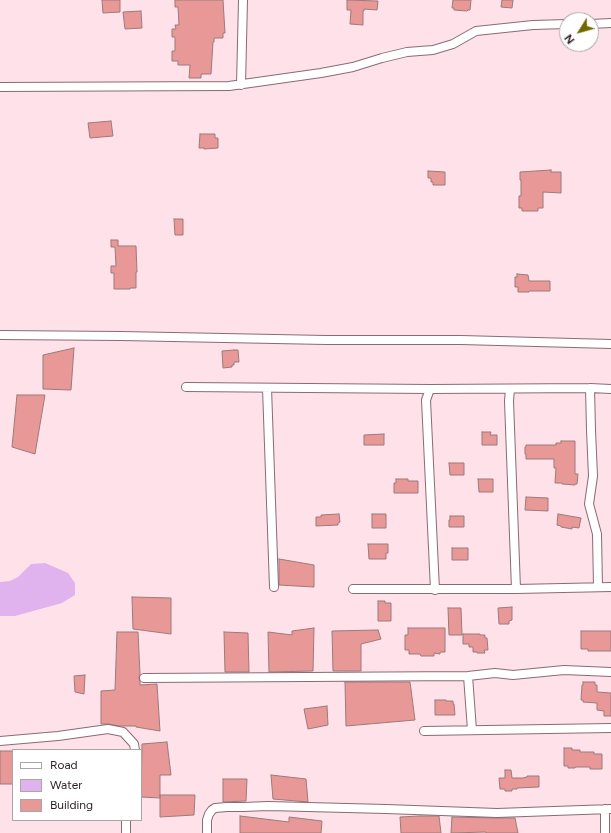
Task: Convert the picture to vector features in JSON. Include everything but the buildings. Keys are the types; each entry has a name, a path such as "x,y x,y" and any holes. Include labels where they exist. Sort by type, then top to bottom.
{"street":[{"path":"241,84 243,0"},
{"path":"599,24 611,23"},
{"path":"0,87 229,86 321,73 353,67 407,52 433,50 454,44 476,31 532,25 559,24"},
{"path":"0,335 334,340 461,340 611,344"},
{"path":"186,388 611,389"},
{"path":"267,388 274,587"},
{"path":"590,388 593,476 589,504 597,534 598,587"},
{"path":"430,389 426,400 435,590"},
{"path":"510,389 509,401 516,589"},
{"path":"353,589 435,590 611,587"},
{"path":"144,678 468,676 495,673 513,675 564,670 611,672"},
{"path":"468,676 472,730"},
{"path":"424,731 611,728"},
{"path":"0,741 58,736 108,729 123,732 134,744 135,749"},
{"path":"207,833 207,820 212,810 219,808 268,806 497,813 608,809 605,833"},
{"path":"126,821 126,833"}],"water":[{"path":"45,563 68,573 75,583 75,595 62,603 15,616 0,616 0,582 10,581 18,577 31,564"}]}
